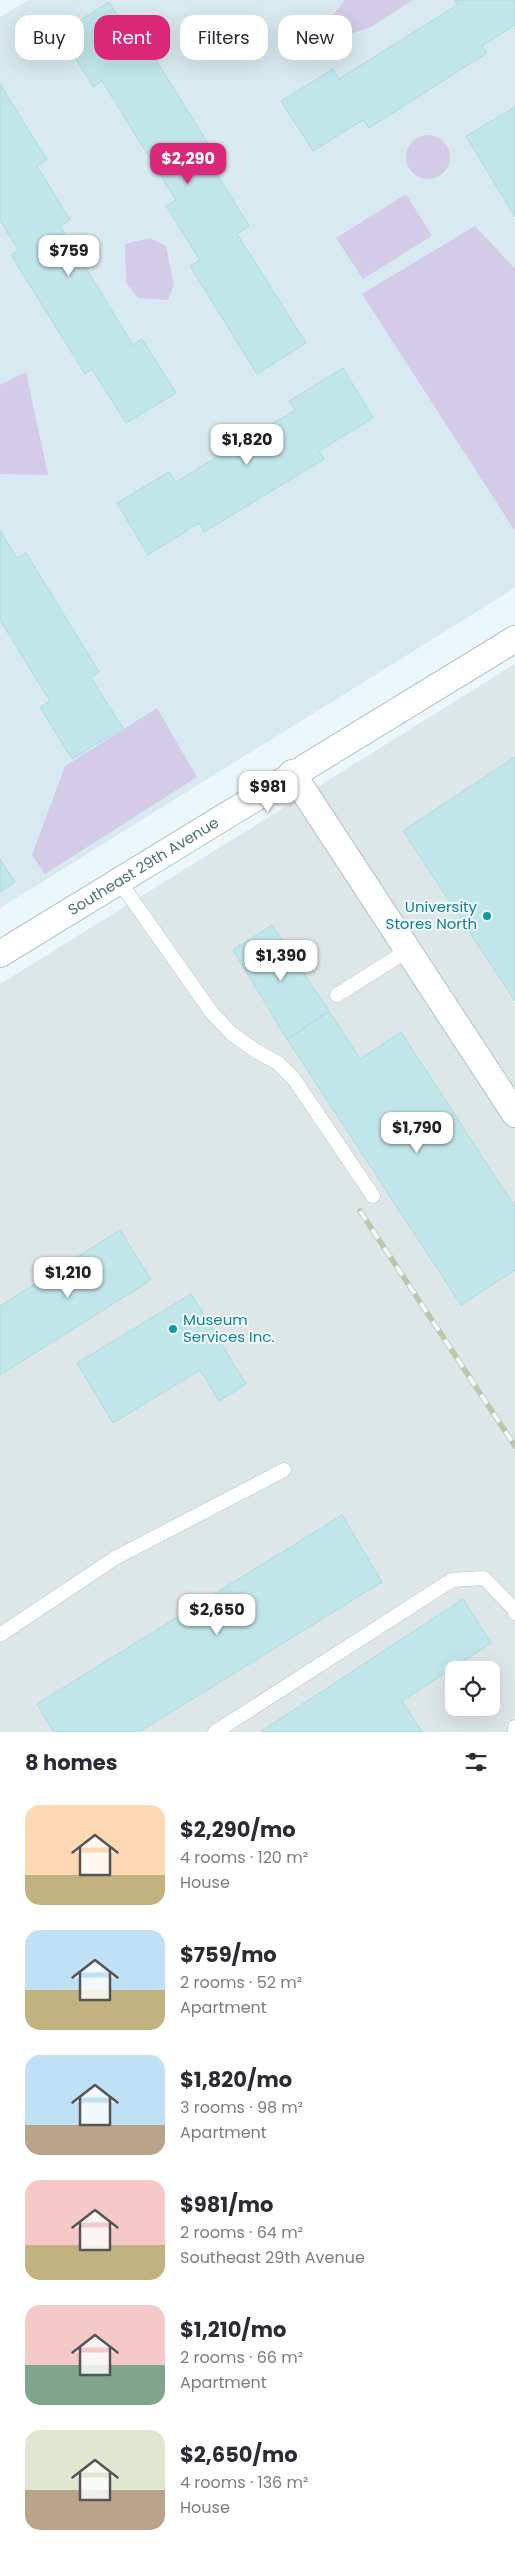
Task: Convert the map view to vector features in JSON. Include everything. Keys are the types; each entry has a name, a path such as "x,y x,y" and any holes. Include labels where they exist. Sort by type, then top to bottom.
{"street":[{"name":"Southeast 29th Avenue","path":"0,954 515,638"},
{"path":"292,774 515,1114"}],"lane":[{"path":"119,882 212,1013 231,1033 256,1051 278,1063 294,1079 373,1196"},
{"path":"337,995 408,950"},
{"path":"0,1635 115,1558 284,1470"},
{"path":"215,1732 452,1580 484,1578 515,1610 515,1613"},
{"path":"514,1732 515,1727"}],"shaded area":[{"path":"28,0 515,0 515,588 0,908 0,17"},
{"path":"345,0 413,0 371,27 352,33 352,15 333,15"},
{"path":"428,135 440,139 446,145 450,157 446,169 440,175 428,179 416,175 410,169 406,157 410,145 416,139"},
{"path":"406,194 432,236 363,279 336,238"},
{"path":"475,226 515,269 515,531 362,294"},
{"path":"150,238 166,246 174,285 168,300 138,298 126,282 125,244"},
{"path":"26,372 48,475 0,474 0,385"},
{"path":"515,664 515,1732 0,1732 0,984"},
{"path":"157,708 197,777 45,874 32,855 65,766"}],"building":[{"path":"454,0 515,0 515,25 482,46 487,53 369,128 363,120 313,151 281,101 333,69 339,79 457,5"},
{"path":"109,2 117,15 94,15 94,60 156,60 225,171 218,176 249,226 237,234 306,343 257,374 190,266 200,260 166,206 176,200 102,81 93,87 76,60 84,60 84,18"},
{"path":"0,84 47,160 37,166 70,220 60,226 133,345 142,339 176,393 126,423 92,369 85,374 11,255 18,250 0,220"},
{"path":"515,107 515,217 466,136"},
{"path":"343,368 373,418 319,451 324,459 204,532 199,523 148,555 117,503 169,472 176,482 295,410 289,401"},
{"path":"0,530 17,558 26,553 99,672 91,678 123,728 72,759 40,707 50,701 0,620"},
{"name":"University Stores North","path":"515,757 515,1001 403,831"},
{"path":"0,859 15,882 0,892"},
{"path":"272,925 329,1011 287,1039 233,950"},
{"path":"329,1011 360,1059 401,1032 515,1207 515,1270 461,1305 287,1039"},
{"path":"120,1230 151,1280 0,1375 0,1306"},
{"name":"Museum Services Inc.","path":"191,1294 246,1384 219,1401 200,1370 113,1423 77,1363"},
{"path":"342,1515 382,1582 139,1732 54,1732 37,1704"},
{"path":"463,1599 491,1643 463,1661 445,1661 445,1673 402,1701 422,1732 260,1732"}],"railway":[{"path":"360,1211 515,1446"}],"place":[{"name":"University Stores North","path":"487,916"},
{"name":"Museum Services Inc.","path":"173,1329"}]}
